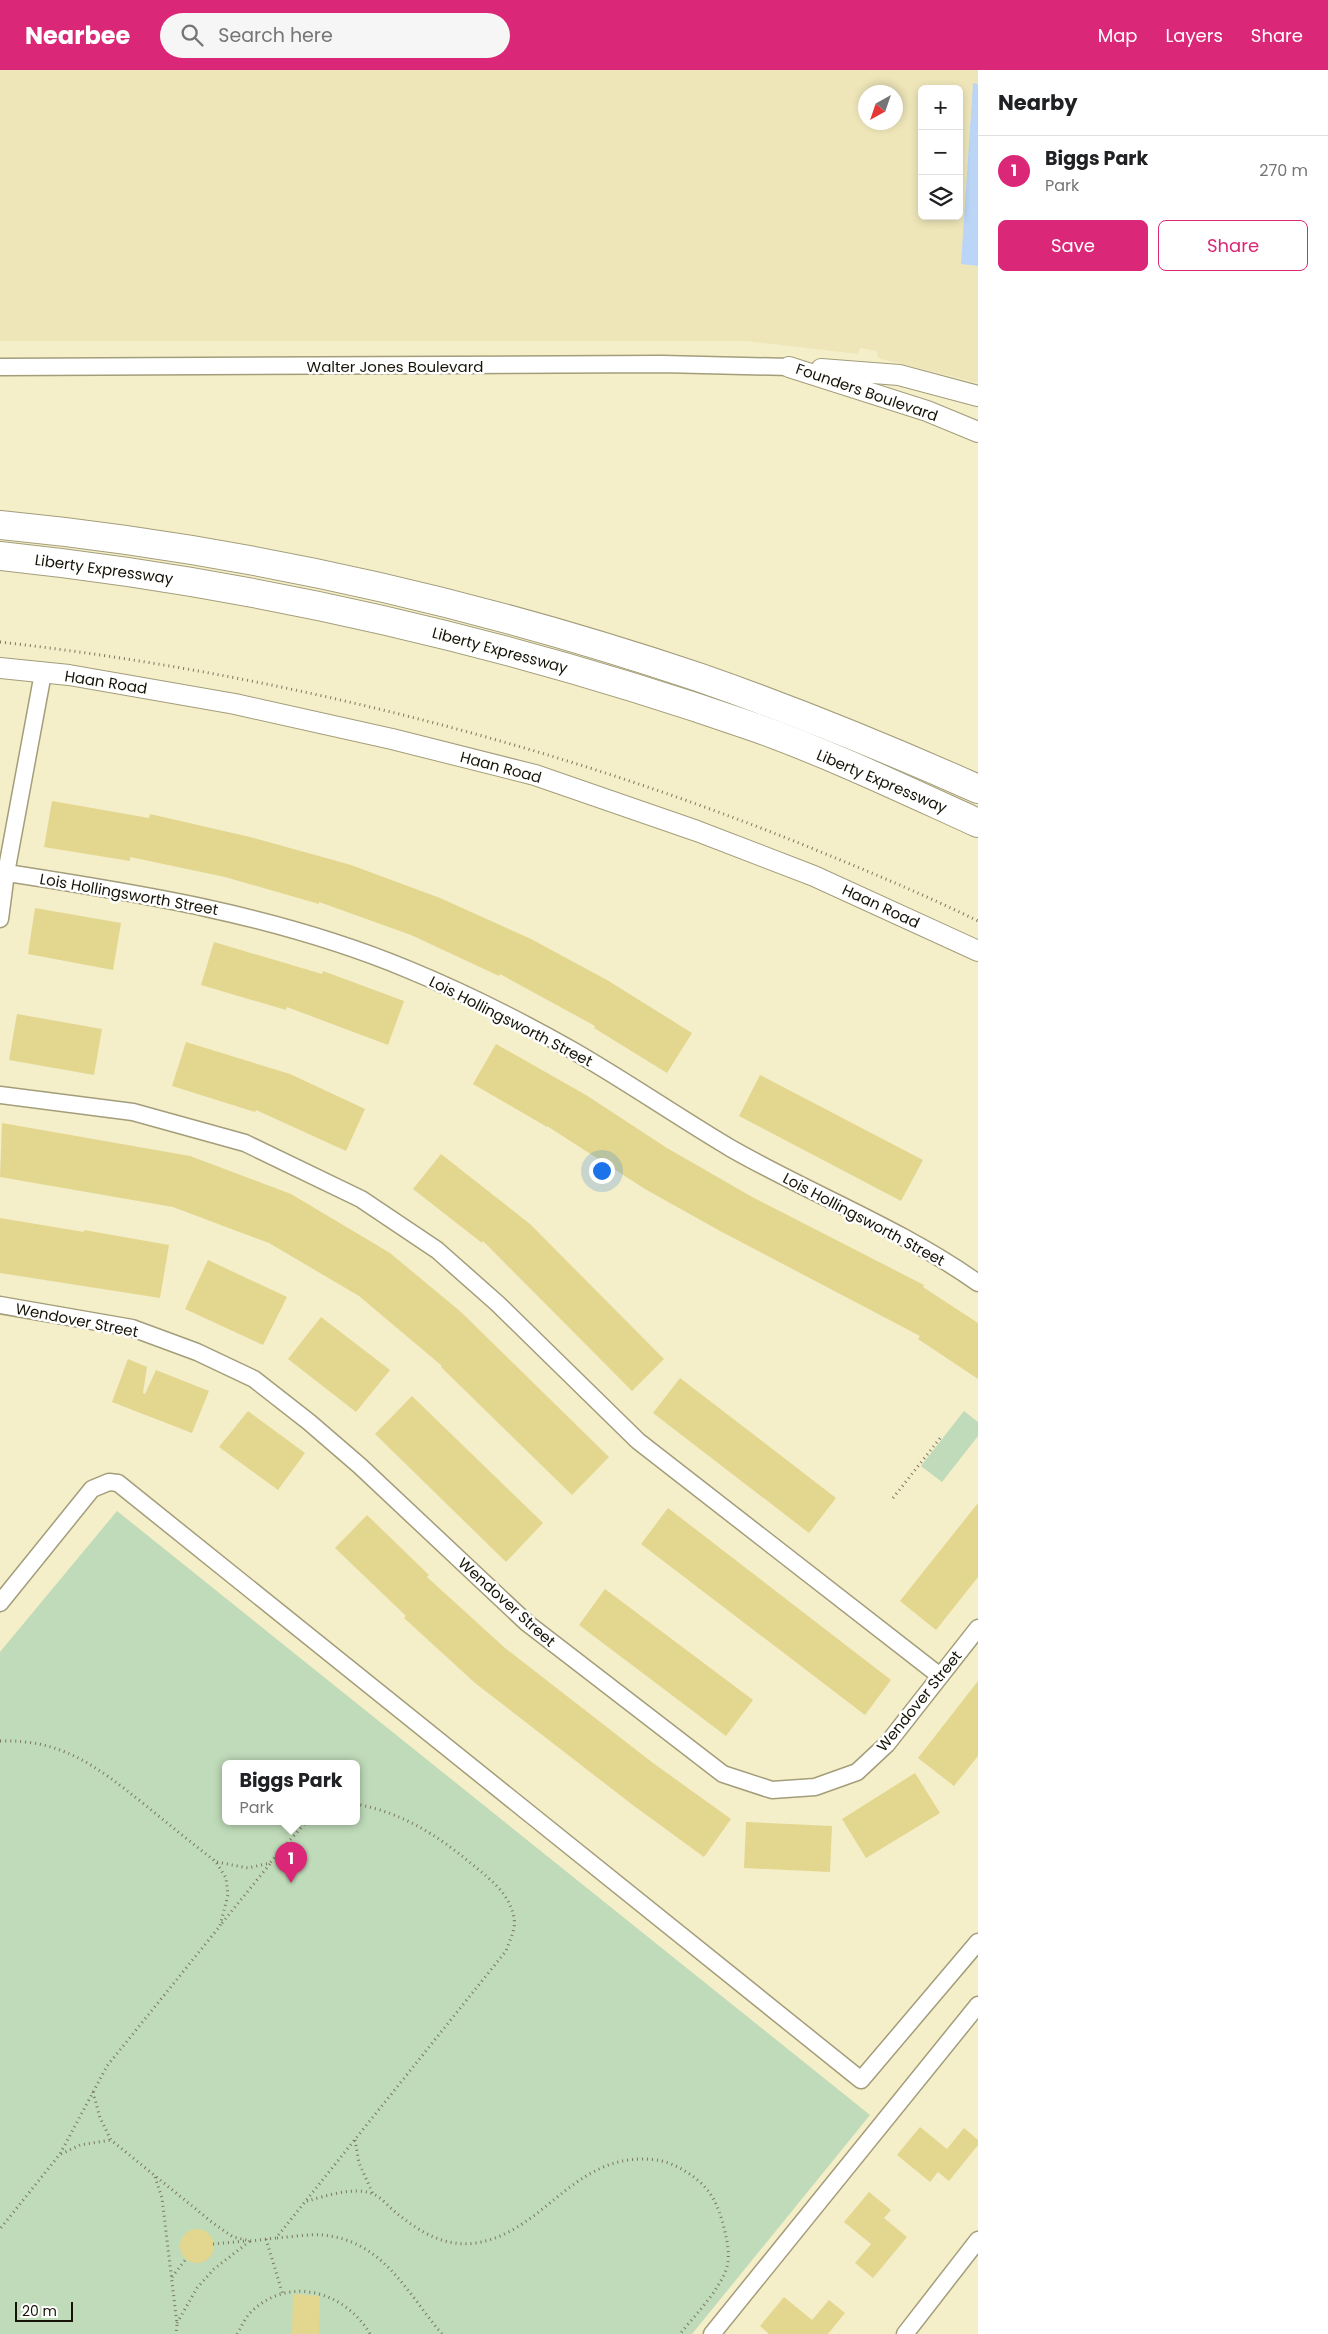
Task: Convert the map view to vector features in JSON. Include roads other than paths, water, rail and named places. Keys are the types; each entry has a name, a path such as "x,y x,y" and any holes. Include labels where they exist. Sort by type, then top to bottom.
{"highway":[{"name":"Liberty Expressway","path":"0,525 83,533 312,571 519,622 698,678 879,745 978,789"},
{"name":"Liberty Expressway","path":"0,556 198,581 350,612 471,641 596,676 758,729 883,779 978,823"}],"street":[{"name":"Walter Jones Boulevard","path":"0,367 654,364 790,366"},
{"name":"Founders Boulevard","path":"790,366 899,375 978,396"},
{"name":"Founders Boulevard","path":"790,366 927,411 978,432"},
{"name":"Haan Road","path":"0,668 43,673 235,704 392,738 534,775 697,831 814,876 978,951"},
{"path":"0,919 3,872 43,673"},
{"name":"Lois Hollingsworth Street","path":"3,872 127,891 239,914 311,935 406,968 467,996 572,1050 735,1150 919,1246 978,1283"},
{"path":"0,1095 133,1112 245,1143 361,1199 438,1250 498,1304 638,1441 940,1676"},
{"name":"Wendover Street","path":"0,1305 132,1328 197,1352 254,1379 309,1422 360,1466 527,1623 723,1774 772,1790 815,1787 857,1772 887,1744 978,1628"},
{"path":"0,1604 92,1489 109,1482 118,1483 861,2080 978,1942"},
{"path":"712,2334 978,2004"},
{"path":"907,2333 978,2240"}],"water":[{"path":"973,83 978,84 978,266 961,264"}],"place":[{"name":"Biggs Park","path":"291,1883"}]}
